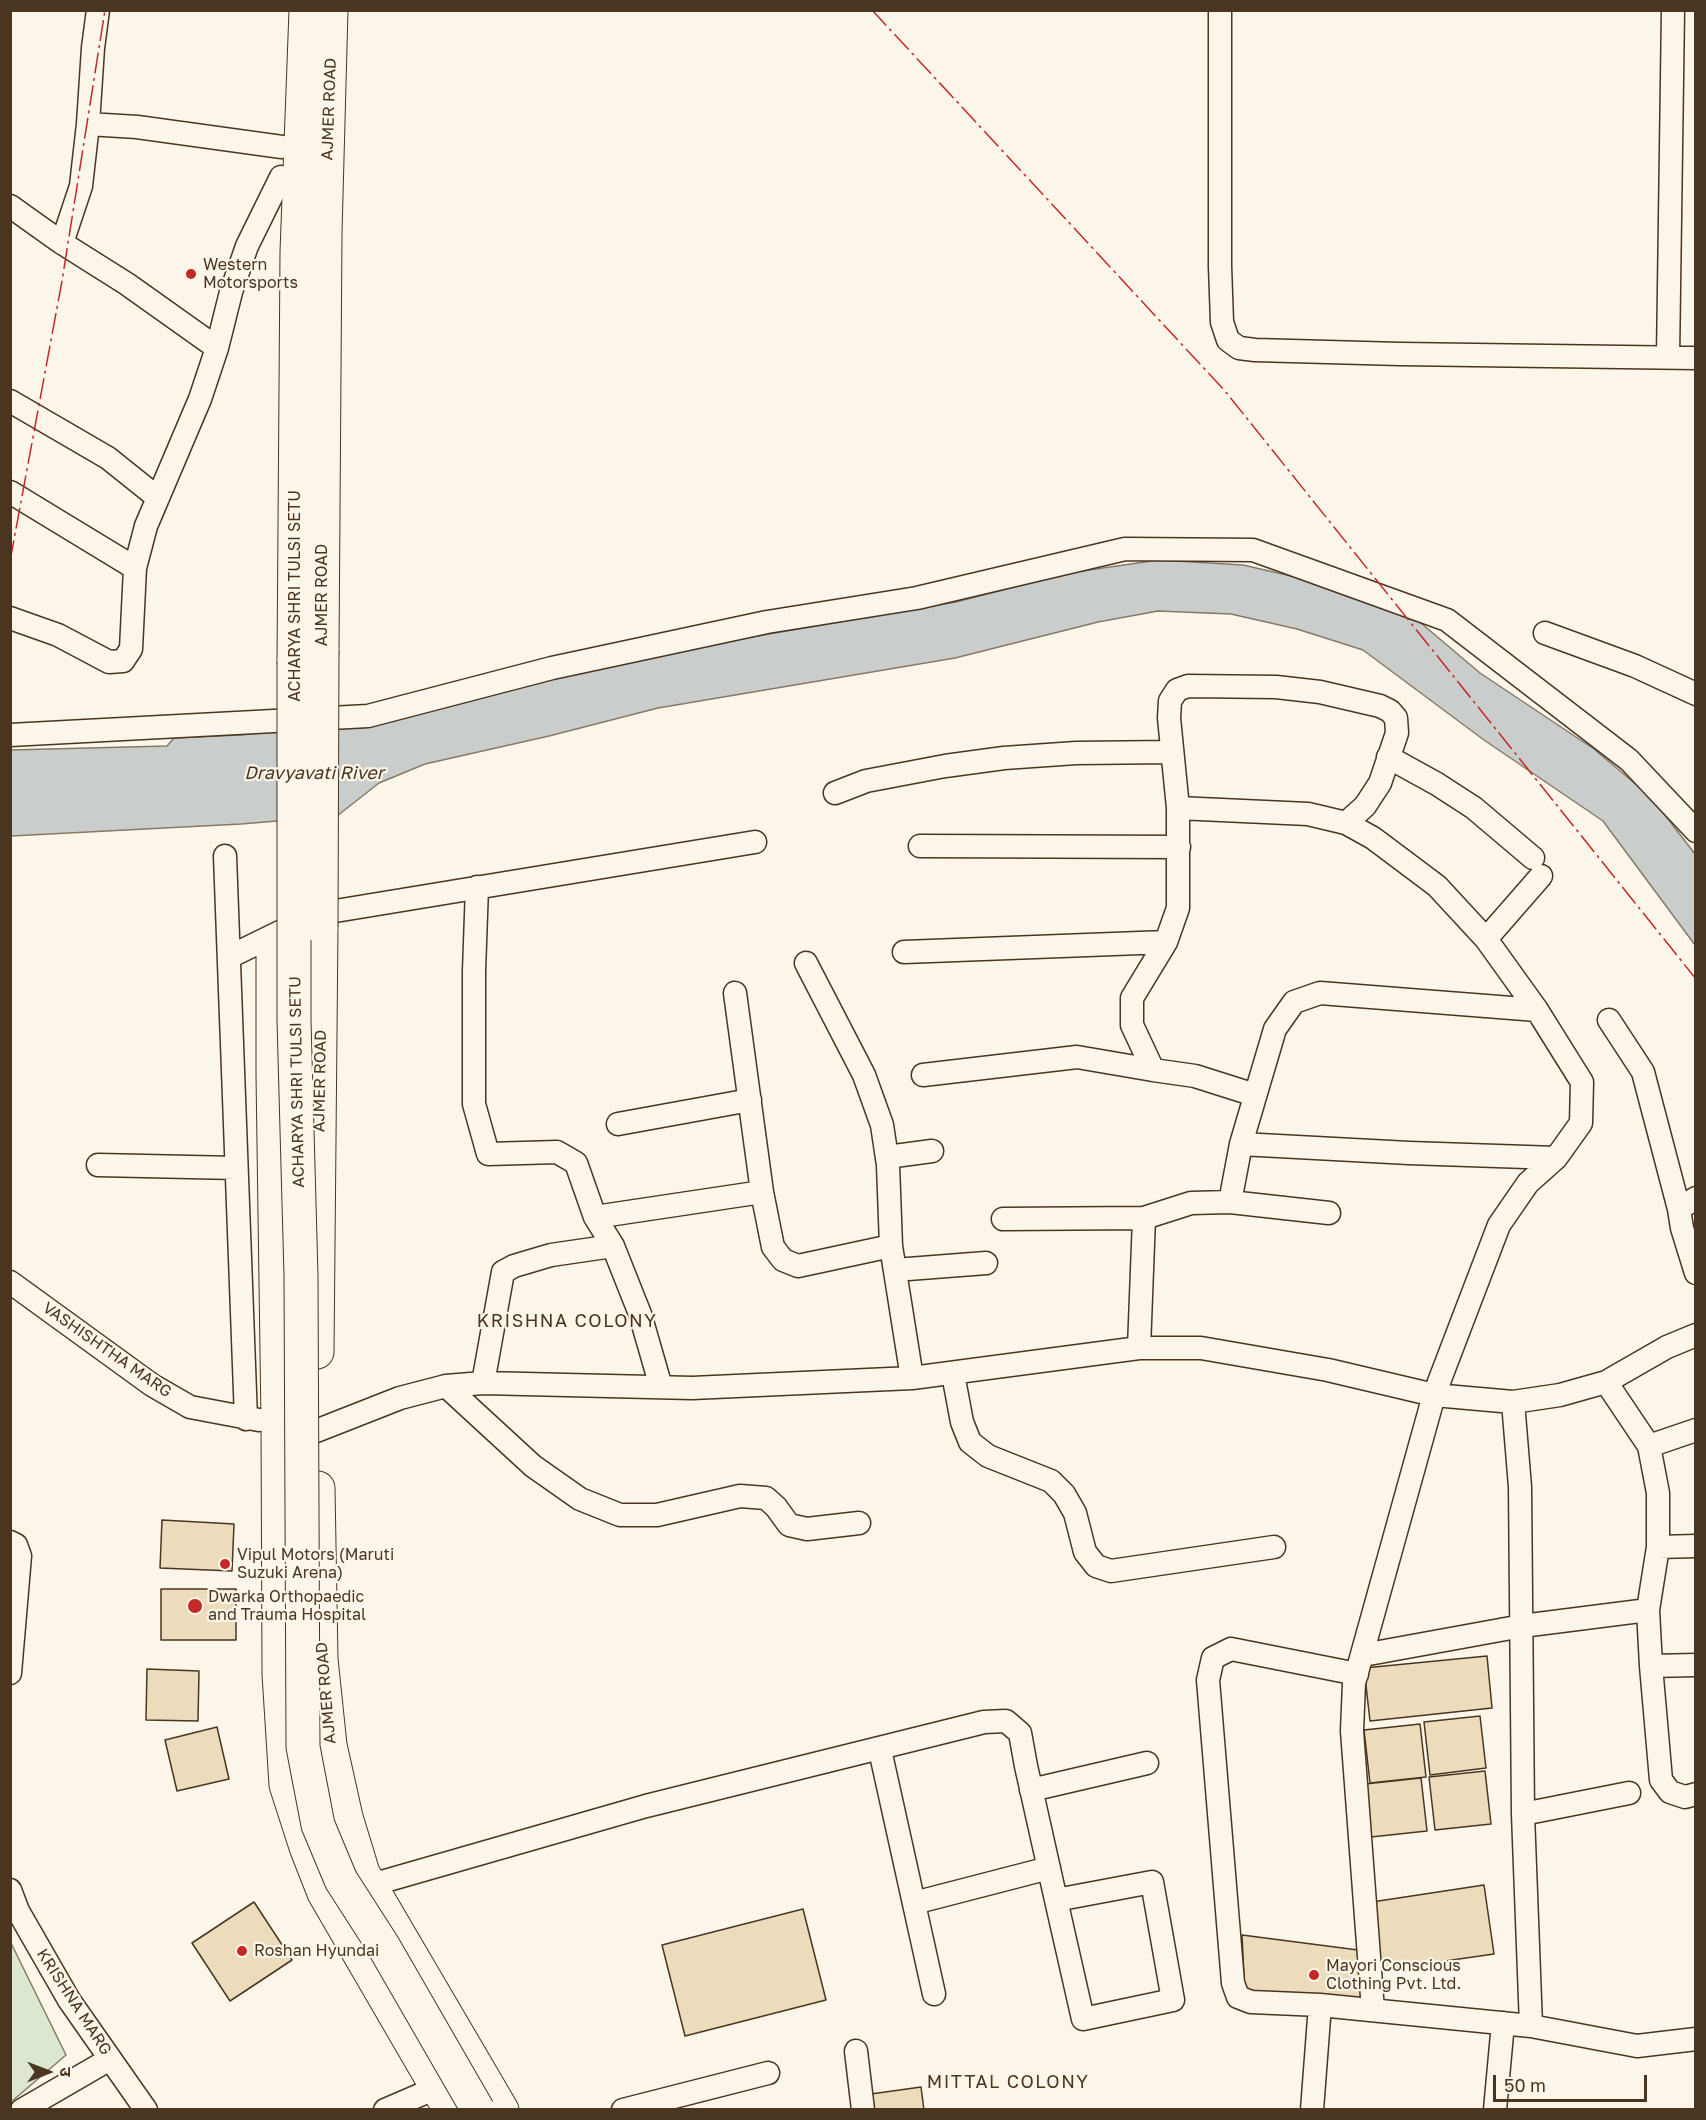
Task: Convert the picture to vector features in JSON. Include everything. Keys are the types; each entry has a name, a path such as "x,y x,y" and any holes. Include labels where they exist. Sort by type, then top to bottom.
{"highway":[{"path":"284,10 275,649 273,1075 262,1420 286,1785 324,1893 444,2098"},
{"name":"ACHARYA SHRI TULSI SETU","path":"306,10 297,252 294,566 294,1020 301,1276 303,1747 318,1825 341,1880 384,1947 478,2109"},
{"name":"AJMER ROAD","path":"332,10 324,280 316,1431 321,1659 330,1745 346,1816 363,1872 502,2109"}],"street":[{"path":"62,243 81,186 98,10"},
{"path":"1220,10 1221,289 1222,322 1228,340 1239,348 1255,350 1695,358"},
{"path":"1668,357 1673,10"},
{"path":"10,618 58,635 109,662 123,661 131,649 135,568 146,526 200,399 217,348 231,292 281,162 137,127 88,124"},
{"path":"10,206 62,243 127,284 217,348"},
{"path":"10,401 108,458 158,498"},
{"path":"10,492 135,568"},
{"path":"10,735 368,716 563,666 767,622 917,598 1125,549 1253,550 1447,620 1629,760 1695,831"},
{"path":"1545,633 1635,666 1695,694"},
{"path":"1153,1070 1132,1025 1132,998 1166,942 1178,908 1178,808 1170,709 1170,701 1177,690 1188,686 1276,687 1320,692 1380,706 1390,711 1396,718 1397,733 1380,783 1365,806 1346,824"},
{"path":"835,793 866,781 945,766 1004,758 1076,753 1172,752"},
{"path":"1388,757 1474,808 1537,867 1486,939"},
{"path":"1178,808 1308,814 1346,824 1373,838 1437,886 1486,939 1537,1010 1582,1082 1581,1123 1556,1158 1528,1183 1499,1225 1434,1395 1354,1683 1352,1731 1373,2010"},
{"path":"229,957 317,914 756,842"},
{"path":"920,846 1179,847"},
{"path":"225,856 237,1168 262,1420"},
{"path":"477,887 474,971 474,1104 488,1154 556,1152 576,1163 595,1217 613,1246 640,1314 661,1387"},
{"path":"904,952 1166,942"},
{"path":"806,963 864,1075 882,1125 887,1157 891,1246 912,1378"},
{"path":"735,993 762,1192 773,1246 783,1260 798,1266 891,1246"},
{"path":"1230,1202 1241,1144 1275,1029 1294,1002 1320,993 1537,1010"},
{"path":"1609,1020 1643,1072 1687,1204 1682,1228 1695,1273"},
{"path":"923,1075 1077,1057 1195,1076 1255,1095"},
{"path":"618,1124 750,1100"},
{"path":"1241,1144 1556,1158"},
{"path":"887,1157 932,1150"},
{"path":"98,1165 237,1168"},
{"path":"595,1217 762,1192"},
{"path":"1003,1219 1144,1218 1191,1203 1230,1202 1329,1213"},
{"path":"1139,1348 1144,1218"},
{"path":"483,1383 503,1272 514,1266 551,1256 613,1246"},
{"path":"895,1270 987,1263"},
{"name":"VASHISHTHA MARG","path":"10,1282 152,1385 190,1407 262,1420"},
{"path":"316,1431 400,1398 446,1386 483,1383 692,1388 912,1378 1139,1348 1201,1348 1245,1354 1434,1395 1513,1402 1560,1395 1606,1382 1667,1347 1695,1335"},
{"path":"953,1374 962,1422 970,1442 988,1456 1051,1481 1064,1494 1075,1513 1085,1552 1096,1566 1111,1571 1274,1547"},
{"path":"1606,1382 1649,1446 1658,1493 1658,1547 1648,1610 1661,1780 1670,1792 1685,1797 1695,1794"},
{"path":"446,1386 533,1466 580,1499 620,1515 657,1515 740,1496 766,1498 789,1525 807,1529 859,1523"},
{"path":"1513,1402 1520,1487 1523,1814 1531,2026"},
{"path":"1649,1446 1695,1430"},
{"path":"10,1673 20,1556 13,1543"},
{"path":"1658,1547 1695,1546"},
{"path":"1648,1610 1521,1626 1360,1665 1231,1649 1213,1658 1208,1680 1233,1983 1238,1997 1251,2002 1320,2005 1531,2026 1637,2046 1695,2039"},
{"path":"1651,1666 1695,1665"},
{"path":"371,1885 646,1806 984,1722 1006,1721 1020,1733 1031,1790 1083,2019 1173,2000 1152,1882 1056,1900"},
{"path":"880,1749 934,1994"},
{"path":"1031,1790 1146,1763"},
{"path":"1523,1814 1629,1793"},
{"path":"914,1903 1049,1868"},
{"name":"KRISHNA MARG","path":"10,1890 18,1911 69,2000 146,2109"},
{"path":"1312,2109 1320,2005"},
{"path":"1495,2109 1503,2023"},
{"path":"856,2051 863,2109"},
{"path":"22,2109 110,2059"},
{"path":"385,2109 444,2098 477,2069"},
{"path":"623,2109 768,2073"}],"green space":[{"path":"10,1941 66,2055 11,2102 10,2102"}],"water":[{"name":"Dravyavati River","path":"1159,560 1243,565 1304,579 1415,618 1480,673 1594,749 1651,797 1695,854 1695,945 1603,821 1484,740 1363,650 1297,629 1231,614 1158,611 1098,622 955,658 658,708 425,764 379,783 337,816 241,824 11,836 10,750 167,746 174,738 240,735 336,726 625,661 956,602 1068,573"}],"building":[{"path":"162,1520 234,1524 232,1571 160,1568"},
{"path":"161,1589 236,1589 236,1640 161,1640"},
{"path":"1487,1656 1492,1708 1370,1721 1364,1668"},
{"path":"147,1669 199,1671 198,1721 146,1720"},
{"path":"1480,1716 1486,1768 1430,1775 1424,1722"},
{"path":"1420,1724 1426,1777 1370,1783 1364,1730"},
{"path":"217,1727 229,1779 177,1791 165,1740"},
{"path":"1485,1771 1491,1824 1435,1830 1429,1777"},
{"path":"1421,1778 1427,1831 1371,1837 1365,1784"},
{"path":"1484,1885 1494,1954 1382,1970 1372,1902"},
{"name":"Roshan Hyundai","path":"254,1902 292,1960 230,2001 192,1943"},
{"path":"803,1909 826,2000 685,2036 662,1945"},
{"path":"1242,1935 1358,1950 1367,1999 1245,1997"},
{"path":"921,2087 924,2110 873,2110 871,2094"}],"power":[{"path":"10,561 62,281 105,10"},
{"path":"872,10 1225,391 1696,979"}],"place":[{"name":"Western Motorsports","path":"191,274"},
{"name":"Vipul Motors (Maruti Suzuki Arena)","path":"225,1564"},
{"name":"Dwarka Orthopaedic and Trauma Hospital","path":"195,1606"},
{"name":"Roshan Hyundai","path":"242,1951"},
{"name":"Mayori Conscious Clothing Pvt. Ltd.","path":"1314,1975"}],"district":[{"name":"KRISHNA COLONY","path":"567,1321"},
{"name":"MITTAL COLONY","path":"1008,2082"}]}
